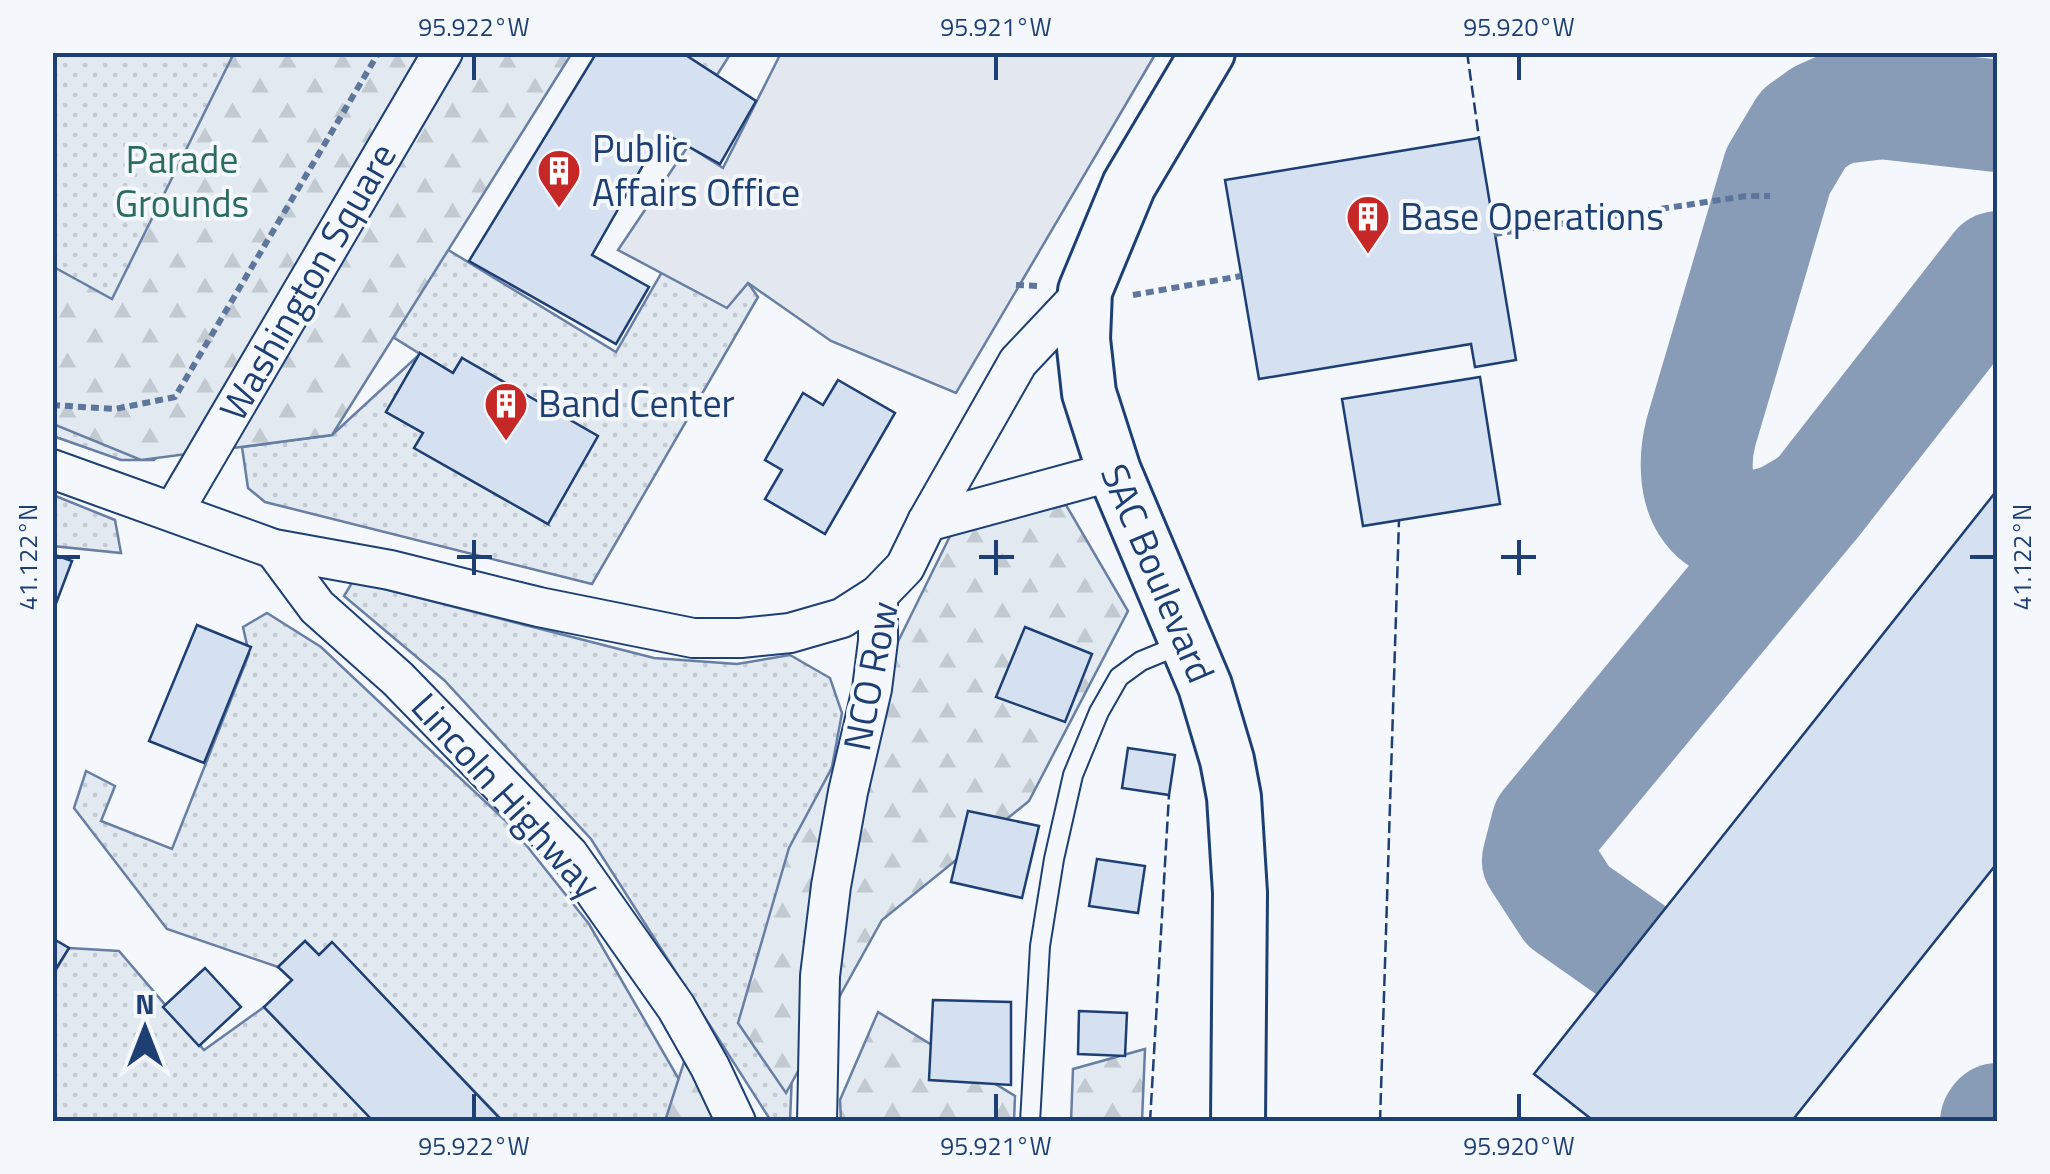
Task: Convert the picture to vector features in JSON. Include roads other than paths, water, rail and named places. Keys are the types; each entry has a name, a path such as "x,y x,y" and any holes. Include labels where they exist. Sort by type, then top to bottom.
{"street":[{"name":"Washington Square","path":"173,512 443,52"},
{"name":"SAC Boulevard","path":"1208,52 1129,186 1087,291 1083,339 1090,393 1114,471 1205,686 1216,716 1234,797 1240,893 1238,1122"},
{"name":"NCO Row","path":"816,1122 820,976 848,792 872,689 878,595 905,567 1018,362 1087,291"},
{"path":"52,469 274,549 390,570 539,607 692,638 790,633 842,618 878,595"},
{"path":"927,522 1114,471"},
{"name":"Lincoln Highway","path":"274,549 317,608 398,678 569,855 676,1007 736,1122"}],"lane":[{"path":"1030,1122 1040,946 1073,775 1099,712 1119,677 1141,661 1186,643"}],"place":[{"name":"Public Affairs Office","path":"559,209"},
{"name":"Base Operations","path":"1368,255"},
{"name":"Band Center","path":"506,442"}],"park label":[{"name":"Parade Grounds","path":"182,182"}]}
